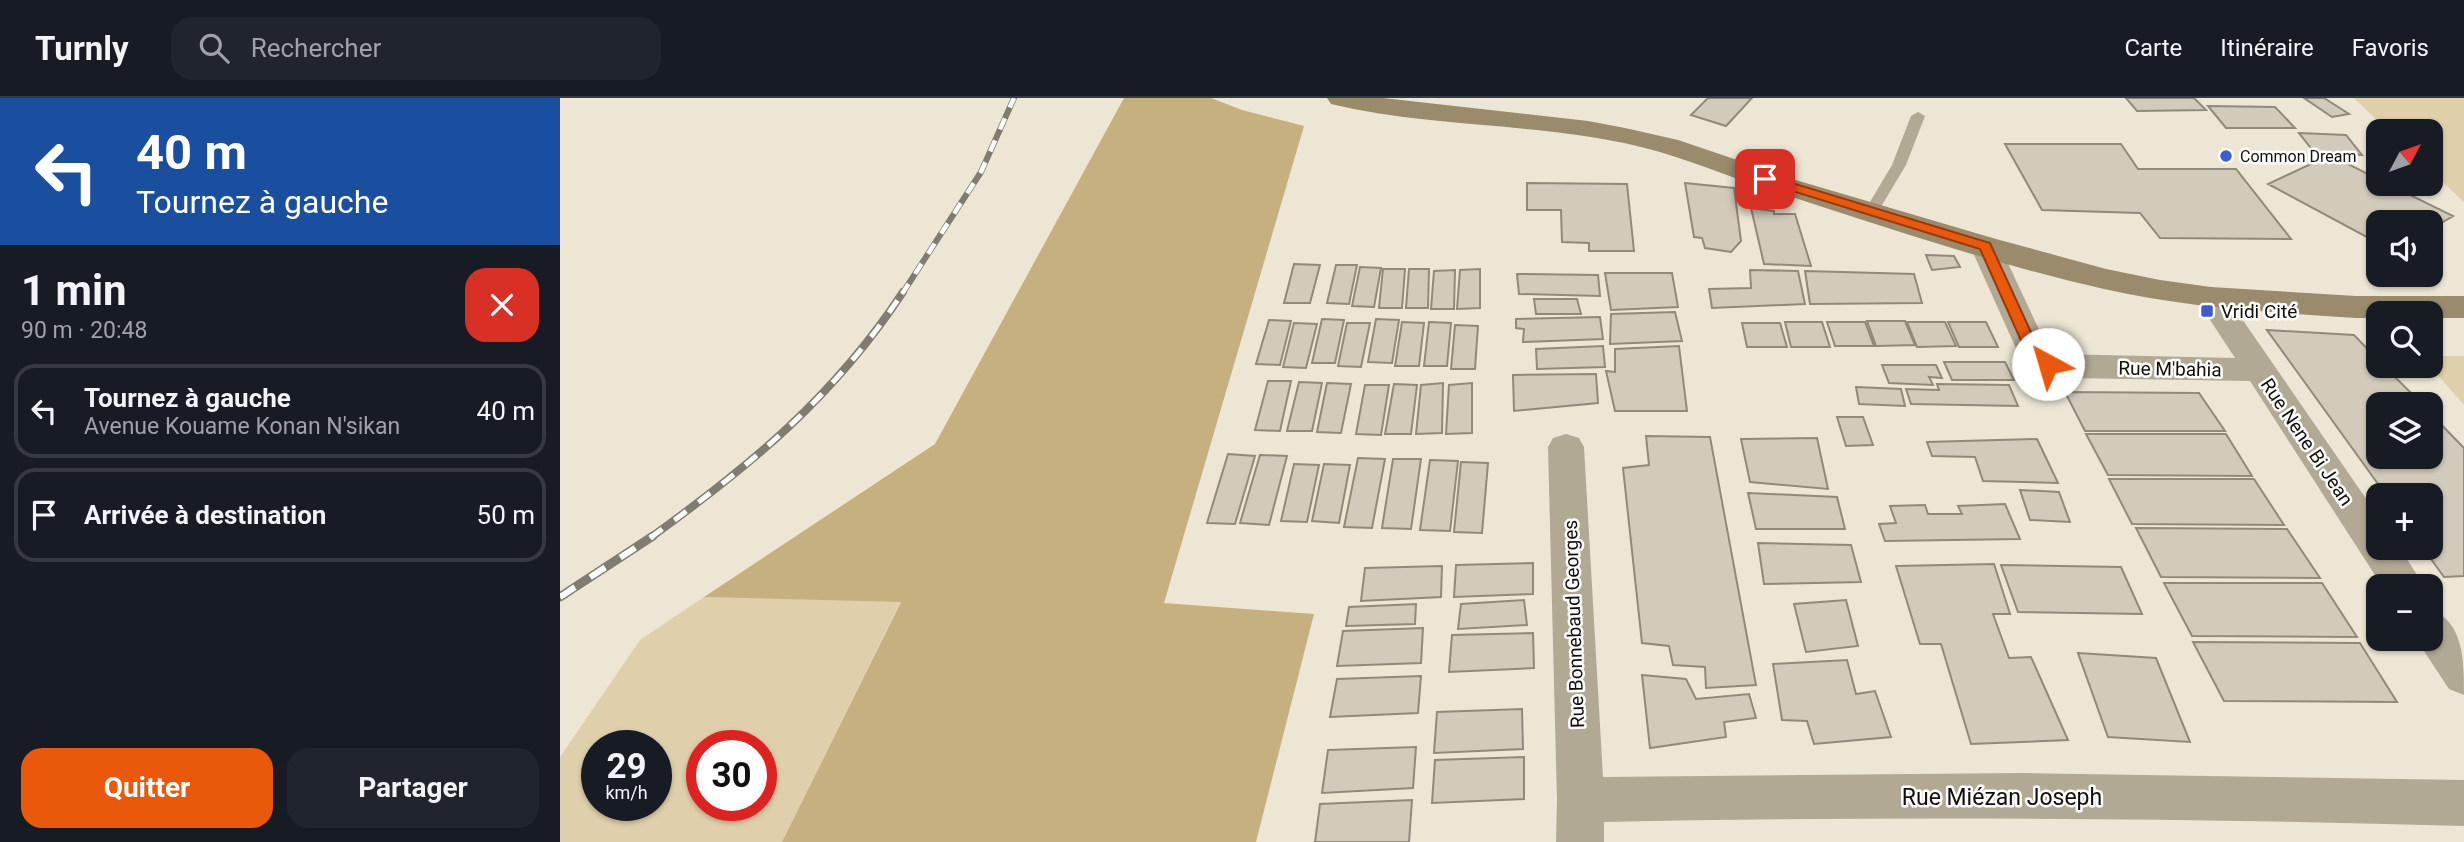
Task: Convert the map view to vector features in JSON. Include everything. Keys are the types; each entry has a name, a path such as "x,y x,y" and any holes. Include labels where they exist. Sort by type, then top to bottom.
{"street":[{"path":"1340,98 1389,107 1588,128 1668,146 1871,212 2104,279 2211,297 2356,307 2464,307"},
{"name":"Rue M'bahia","path":"1986,246 2035,356 2048,364 2066,367 2260,370"},
{"name":"Rue Nene Bi Jean","path":"2211,297 2396,574"},
{"name":"Rue Bonnebaud Georges","path":"1566,447 1581,821"},
{"path":"2443,645 2464,676"},
{"name":"Rue Miézan Joseph","path":"1581,821 1784,795 2252,797 2464,803"}],"lane":[{"path":"1871,212 1899,165 1918,116"}],"shaded area":[{"path":"1124,98 1211,98 1242,110 1304,126 1164,603 1314,614 1256,842 782,842 901,602 704,597 935,444"},
{"path":"2354,98 2464,98 2464,202 2443,182 2443,119 2376,119"},
{"path":"2443,356 2464,356 2464,405 2440,378 2443,378"},
{"path":"704,597 901,601 782,842 560,842 560,757 640,640"}],"building":[{"path":"1708,98 1752,98 1726,126 1691,115"},
{"path":"2126,98 2194,98 2206,110 2137,111"},
{"path":"2304,98 2324,98 2349,114 2332,117"},
{"path":"2208,106 2275,107 2295,128 2226,128"},
{"path":"2299,133 2346,135 2362,155 2314,152"},
{"path":"2005,144 2121,144 2138,169 2236,169 2291,239 2160,238 2140,213 2042,210"},
{"path":"2330,155 2366,173 2366,196 2412,196 2441,210 2366,210 2366,237 2268,184"},
{"path":"1527,183 1627,184 1634,251 1589,251 1589,243 1562,242 1561,210 1527,210"},
{"path":"1685,183 1734,188 1741,241 1731,252 1705,248 1702,238 1694,237"},
{"path":"1751,208 1774,211 1774,214 1795,214 1811,266 1764,264"},
{"path":"2443,211 2453,216 2443,222"},
{"path":"1926,255 1954,256 1960,267 1932,270"},
{"path":"1294,264 1320,265 1310,303 1284,303"},
{"path":"1336,265 1357,265 1349,304 1327,303"},
{"path":"1360,267 1381,268 1374,307 1352,306"},
{"path":"1383,269 1405,269 1402,308 1379,308"},
{"path":"1409,269 1429,269 1428,308 1406,308"},
{"path":"1480,269 1480,308 1457,309 1460,270"},
{"path":"1455,270 1454,309 1431,309 1434,271"},
{"path":"1750,270 1798,271 1805,304 1712,308 1709,289 1751,288"},
{"path":"1805,271 1914,274 1922,303 1810,304"},
{"path":"1605,273 1672,273 1678,307 1611,310"},
{"path":"1517,274 1598,275 1600,296 1519,294"},
{"path":"1534,299 1577,299 1581,314 1536,314"},
{"path":"1675,312 1682,341 1610,344 1611,314"},
{"path":"1600,317 1603,339 1523,342 1524,329 1516,328 1516,319"},
{"path":"1322,319 1344,320 1335,363 1312,363"},
{"path":"1376,319 1399,320 1392,363 1368,362"},
{"path":"1269,320 1291,321 1280,365 1256,364"},
{"path":"1867,321 1905,321 1915,345 1876,346"},
{"path":"1402,322 1424,323 1419,366 1395,366"},
{"path":"1429,322 1451,323 1447,366 1424,366"},
{"path":"1785,322 1822,322 1830,347 1791,347"},
{"path":"1827,322 1865,322 1874,346 1835,346"},
{"path":"1907,322 1945,322 1956,346 1917,347"},
{"path":"1948,322 1986,322 1998,347 1959,347"},
{"path":"1294,323 1317,324 1306,368 1283,367"},
{"path":"1347,323 1370,323 1361,367 1338,366"},
{"path":"1742,323 1780,323 1787,347 1747,347"},
{"path":"1455,325 1478,326 1475,369 1451,369"},
{"path":"2267,330 2354,335 2366,348 2366,378 2396,378 2410,392 2366,392 2366,467"},
{"path":"1603,346 1605,367 1537,369 1536,349"},
{"path":"1679,346 1687,411 1615,411 1606,371 1615,372 1615,349"},
{"path":"1944,362 2005,362 2014,380 1952,380"},
{"path":"1882,365 1936,365 1942,378 1929,377 1933,385 1889,383"},
{"path":"1596,374 1598,403 1514,411 1513,375"},
{"path":"1268,381 1291,381 1280,431 1255,430"},
{"path":"1299,382 1322,383 1312,431 1287,431"},
{"path":"1327,383 1351,384 1341,433 1317,432"},
{"path":"1443,383 1442,433 1416,434 1421,385"},
{"path":"1472,383 1472,433 1446,434 1449,385"},
{"path":"1394,384 1417,385 1411,434 1385,434"},
{"path":"1937,384 2009,385 2018,406 1911,404 1906,389 1939,390"},
{"path":"1365,385 1389,385 1381,435 1356,434"},
{"path":"1856,387 1901,389 1905,406 1859,404"},
{"path":"2065,392 2199,393 2225,431 2085,431"},
{"path":"1837,417 1863,417 1873,445 1846,446"},
{"path":"2443,426 2464,448 2464,576 2444,577 2432,560 2443,560 2443,483 2377,483 2367,469 2443,469"},
{"path":"2086,434 2226,434 2252,476 2108,475"},
{"path":"1646,436 1710,437 1756,685 1706,688 1705,667 1673,665 1669,646 1642,643 1623,468 1649,465"},
{"path":"1817,438 1828,489 1750,482 1741,439"},
{"path":"2037,439 2058,483 1983,481 1975,457 1932,456 1927,442"},
{"path":"1228,454 1255,456 1235,524 1207,523"},
{"path":"1260,455 1287,456 1269,525 1240,523"},
{"path":"1358,458 1385,459 1372,528 1344,527"},
{"path":"1393,459 1421,459 1411,529 1382,528"},
{"path":"1430,460 1458,461 1450,531 1420,530"},
{"path":"1461,462 1488,463 1482,533 1454,532"},
{"path":"1294,464 1319,465 1307,522 1281,521"},
{"path":"1324,464 1350,465 1339,523 1312,521"},
{"path":"2109,479 2254,479 2284,525 2132,524"},
{"path":"2020,490 2059,492 2070,522 2030,520"},
{"path":"1748,493 1837,497 1845,529 1756,529"},
{"path":"2005,504 2020,539 1885,541 1879,524 1896,523 1890,506 1925,505 1928,514 1962,514 1958,506"},
{"path":"2136,528 2287,529 2320,578 2161,577"},
{"path":"1758,543 1851,545 1861,582 1764,584"},
{"path":"1533,563 1533,594 1454,597 1456,565"},
{"path":"1994,564 2010,614 1993,614 2009,658 2031,657 2068,740 1971,744 1941,644 1920,644 1896,566"},
{"path":"2001,565 2121,567 2142,614 2018,612"},
{"path":"1442,566 1441,597 1361,601 1365,568"},
{"path":"2164,583 2322,583 2357,637 2192,636"},
{"path":"1524,600 1527,625 1458,629 1461,604"},
{"path":"1846,600 1858,646 1806,652 1794,604"},
{"path":"1416,604 1415,624 1346,626 1349,607"},
{"path":"1423,628 1421,663 1337,666 1343,631"},
{"path":"1533,633 1534,668 1449,672 1452,635"},
{"path":"2193,642 2360,643 2397,702 2224,701"},
{"path":"2078,653 2156,658 2190,742 2108,737"},
{"path":"1847,660 1856,694 1875,691 1891,737 1814,744 1807,721 1782,720 1773,664"},
{"path":"1642,675 1686,679 1696,699 1749,694 1756,718 1724,722 1726,737 1650,748"},
{"path":"1421,676 1418,713 1330,717 1337,679"},
{"path":"1522,709 1523,749 1434,753 1437,712"},
{"path":"1416,747 1413,788 1322,793 1328,750"},
{"path":"1524,757 1524,799 1432,803 1435,760"},
{"path":"1412,800 1409,842 1315,842 1320,804"}],"railway":[{"path":"902,294 981,172 1014,98"},
{"path":"650,538 722,484 789,427 849,364 903,292"},
{"path":"560,597 650,538"}],"place":[{"name":"Common Dream","path":"2226,156"},
{"name":"Vridi Cité","path":"2207,311"}],"route":[{"path":"1765,179 1986,246 2035,356 2048,364"}]}
